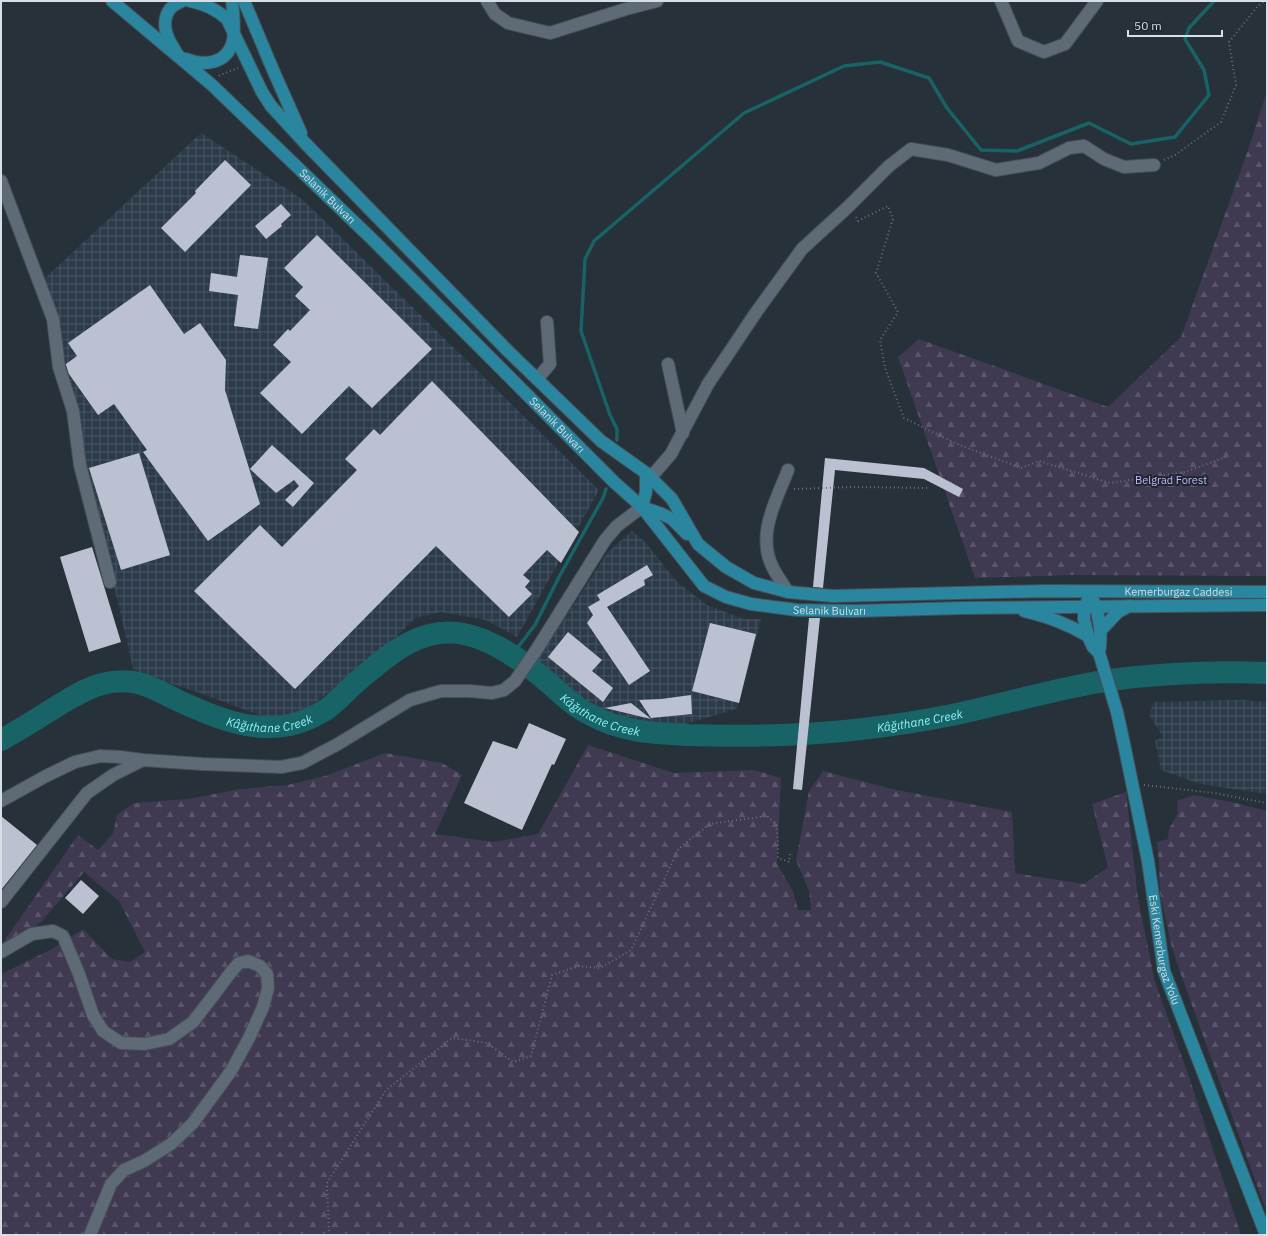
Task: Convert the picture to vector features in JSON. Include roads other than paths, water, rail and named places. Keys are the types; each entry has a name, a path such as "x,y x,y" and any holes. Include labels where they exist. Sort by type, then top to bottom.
{"main road":[{"name":"Selanik Bulvarı","path":"112,1 212,85 346,214 614,482 642,507 704,586 726,597 751,604 797,610 854,611 1091,606"},
{"path":"182,1 170,9 166,16 166,32 168,40 180,57 197,63 209,63 218,60 225,56 230,49 233,43 232,1"},
{"path":"190,1 204,4 218,12 227,19 233,31"},
{"path":"244,1 263,44 272,70 305,143"},
{"name":"Selanik Bulvarı","path":"233,31 262,92 271,106 305,143 536,379 601,441 648,475 672,499 698,544 726,567 754,583 788,592 833,596 983,592 1090,592"},
{"path":"346,214 359,197"},
{"path":"648,475 642,507 672,519 698,544"},
{"path":"1088,636 1084,619 1091,606 1090,592"},
{"name":"Kemerburgaz Caddesi","path":"1090,592 1267,592"},
{"name":"Kemerburgaz Caddesi","path":"1091,606 1267,605"},
{"name":"Eski Kemerburgaz Yolu","path":"1091,606 1100,631 1099,653 1117,712 1133,784 1148,861 1164,971 1266,1235"},
{"path":"1100,631 1118,612 1130,606"},
{"path":"1008,607 1055,620 1073,627 1088,636"},
{"name":"Eski Kemerburgaz Yolu","path":"1088,636 1093,647 1099,653"}],"street":[{"path":"487,1 495,14 508,23 550,32 657,1"},
{"path":"1001,1 1018,41 1044,52 1065,44 1097,1"},
{"path":"648,475 671,454 708,384 802,248 849,206 889,166 911,149 948,155 996,170 1039,163 1069,148 1084,146 1104,159 1124,167 1154,165"},
{"path":"1,181 53,319 58,367 73,411 80,465 110,582"},
{"path":"536,379 550,364 547,322"},
{"path":"668,364 682,433"},
{"path":"788,470 766,531 766,545 772,567 788,592"},
{"path":"1,801 75,762 100,756 253,767 281,767 302,763 338,744 410,700 441,691 492,693 504,690 514,681 537,649 605,540 617,526 642,507"},
{"path":"1,902 87,793 113,775 143,760"},
{"path":"1,952 32,934 52,931 63,936 79,974 93,1015 103,1031 121,1043 145,1044 169,1039 193,1022 239,963 248,961 260,966 267,974 268,988 263,1007 249,1038 231,1071 193,1123 170,1144 124,1170 111,1184 90,1235"}],"waterway":[{"path":"617,440 617,429 610,415 581,331 585,259 594,241 744,113 844,66 880,62 929,78 947,108 981,150 1017,151 1089,123 1131,144 1175,137 1209,95 1204,70 1185,39 1189,28 1214,1"},
{"path":"512,655 535,625 559,577 603,498 606,489"},
{"name":"Kâğıthane Creek","path":"1,740 85,690 102,684 124,681 151,687 206,713 233,722 261,727 290,725 300,722 327,709 377,665 403,646 432,634 447,633 464,634 476,637 511,654 532,669 574,705 601,720 625,728 688,735 771,735 846,731 889,726 952,715 1071,687 1111,680 1189,673 1267,673"}],"park label":[{"name":"Belgrad Forest","path":"1171,480"}]}
